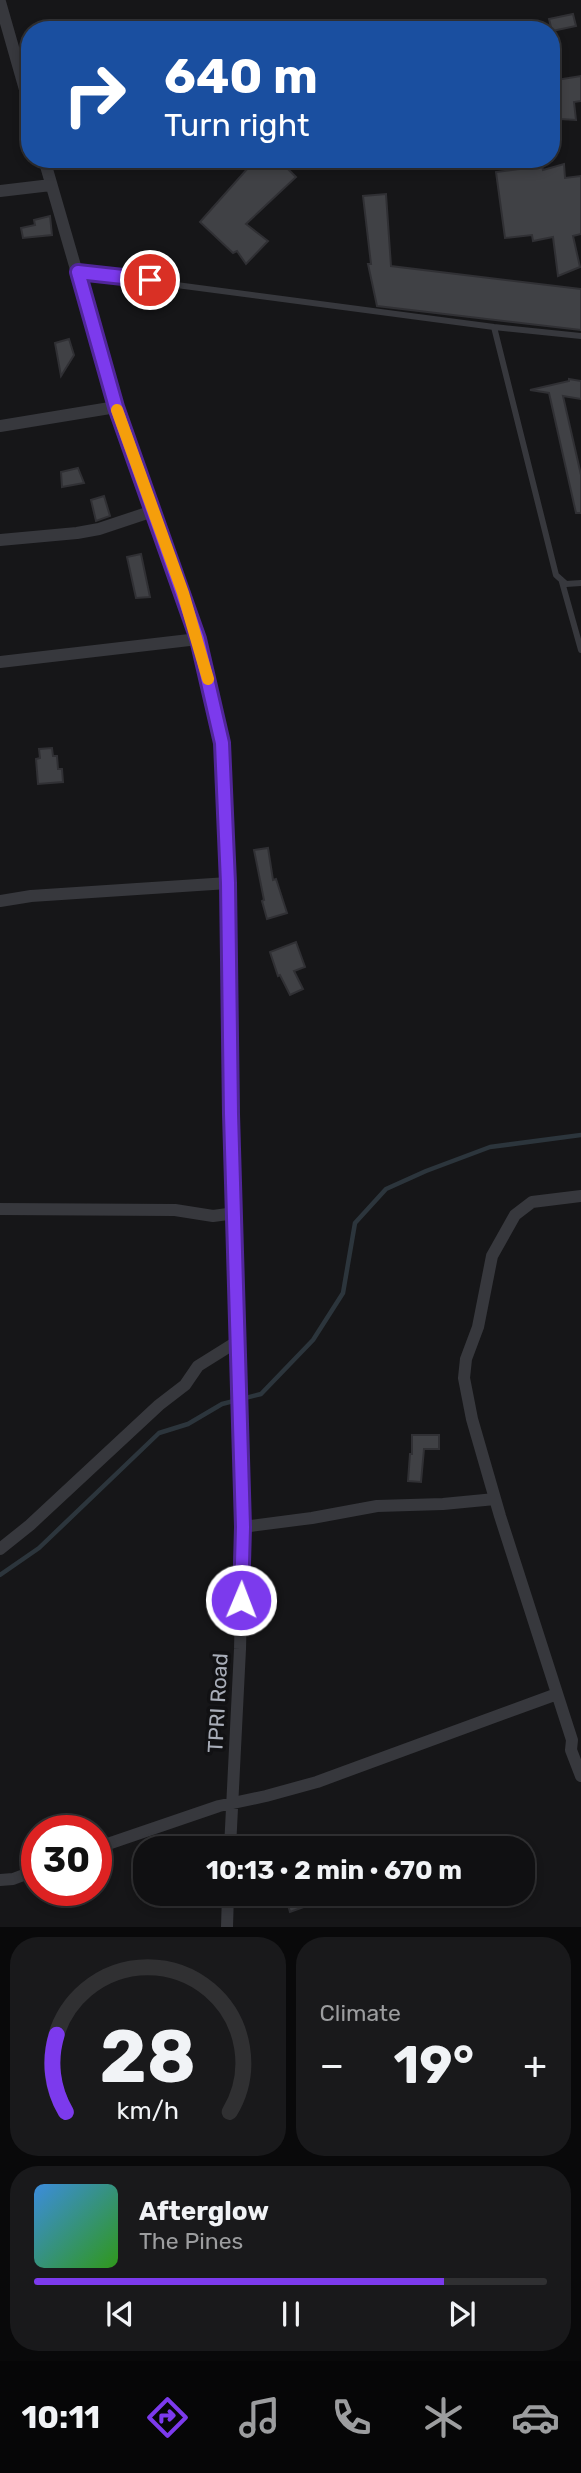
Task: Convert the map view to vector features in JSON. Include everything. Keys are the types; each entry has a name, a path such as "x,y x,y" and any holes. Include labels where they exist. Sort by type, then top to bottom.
{"street":[{"path":"0,2 21,76"},
{"name":"TPRI Road","path":"46,168 116,407 198,639 222,743 228,883 231,1114 243,1527 231,1836"},
{"path":"0,191 51,185"},
{"path":"0,426 116,407"},
{"path":"0,540 99,529 153,510"},
{"path":"0,662 198,639"},
{"path":"0,901 31,896 228,883"},
{"path":"581,1196 539,1200 527,1205 515,1215 492,1256 478,1327 466,1359 464,1378 472,1419 495,1499 581,1776"},
{"path":"0,1209 175,1210 213,1216 235,1213"},
{"path":"0,1549 30,1525 159,1405 185,1385 198,1366 238,1341"},
{"path":"243,1527 377,1506 495,1499"},
{"path":"112,1843 219,1806 317,1782 557,1694"},
{"path":"0,1880 21,1875"},
{"path":"227,1927 228,1906"}],"lane":[{"path":"78,272 581,336"},
{"path":"494,327 556,575 562,582 581,650"},
{"path":"562,582 570,585 581,583"}],"building":[{"path":"573,14 576,26 560,29 560,21 549,19"},
{"path":"581,76 581,101 574,102 576,120 560,119 560,79"},
{"path":"564,164 565,178 581,176 581,234 573,236 580,267 558,276 553,237 533,241 532,235 505,238 496,172 527,168 543,170 560,168"},
{"path":"248,168 287,168 296,177 246,224 268,241 246,264 237,251 233,253 200,222"},
{"path":"386,194 391,266 581,289 581,330 377,306 368,264 371,264 363,196"},
{"path":"50,216 52,235 23,238 21,228 35,225 34,220"},
{"path":"69,339 74,355 61,376 55,343"},
{"path":"569,379 581,381 581,399 563,396 581,475 581,513 576,513 549,393 530,390"},
{"path":"78,468 84,483 62,487 61,472"},
{"path":"104,496 110,516 96,521 91,500"},
{"path":"141,554 150,597 136,598 127,557"},
{"path":"52,748 53,756 57,756 58,769 62,769 63,782 38,784 36,759 40,758 39,749"},
{"path":"268,848 273,880 276,879 287,913 267,919 254,850"},
{"path":"296,942 305,967 294,971 303,989 290,995 280,975 278,976 270,952"},
{"path":"412,1435 439,1435 439,1449 424,1449 421,1482 408,1481"},
{"path":"288,1906 307,1906 290,1912"}],"waterway":[{"path":"0,1575 39,1548 159,1433 188,1424 222,1404 261,1394 313,1340 343,1293 355,1223 386,1189 490,1147 581,1135"}],"slow traffic":[{"path":"117,410 183,593 208,679"}],"route":[{"path":"150,280 78,272 116,407 198,639 222,743 228,883 231,1114 243,1527 241,1600"}]}
